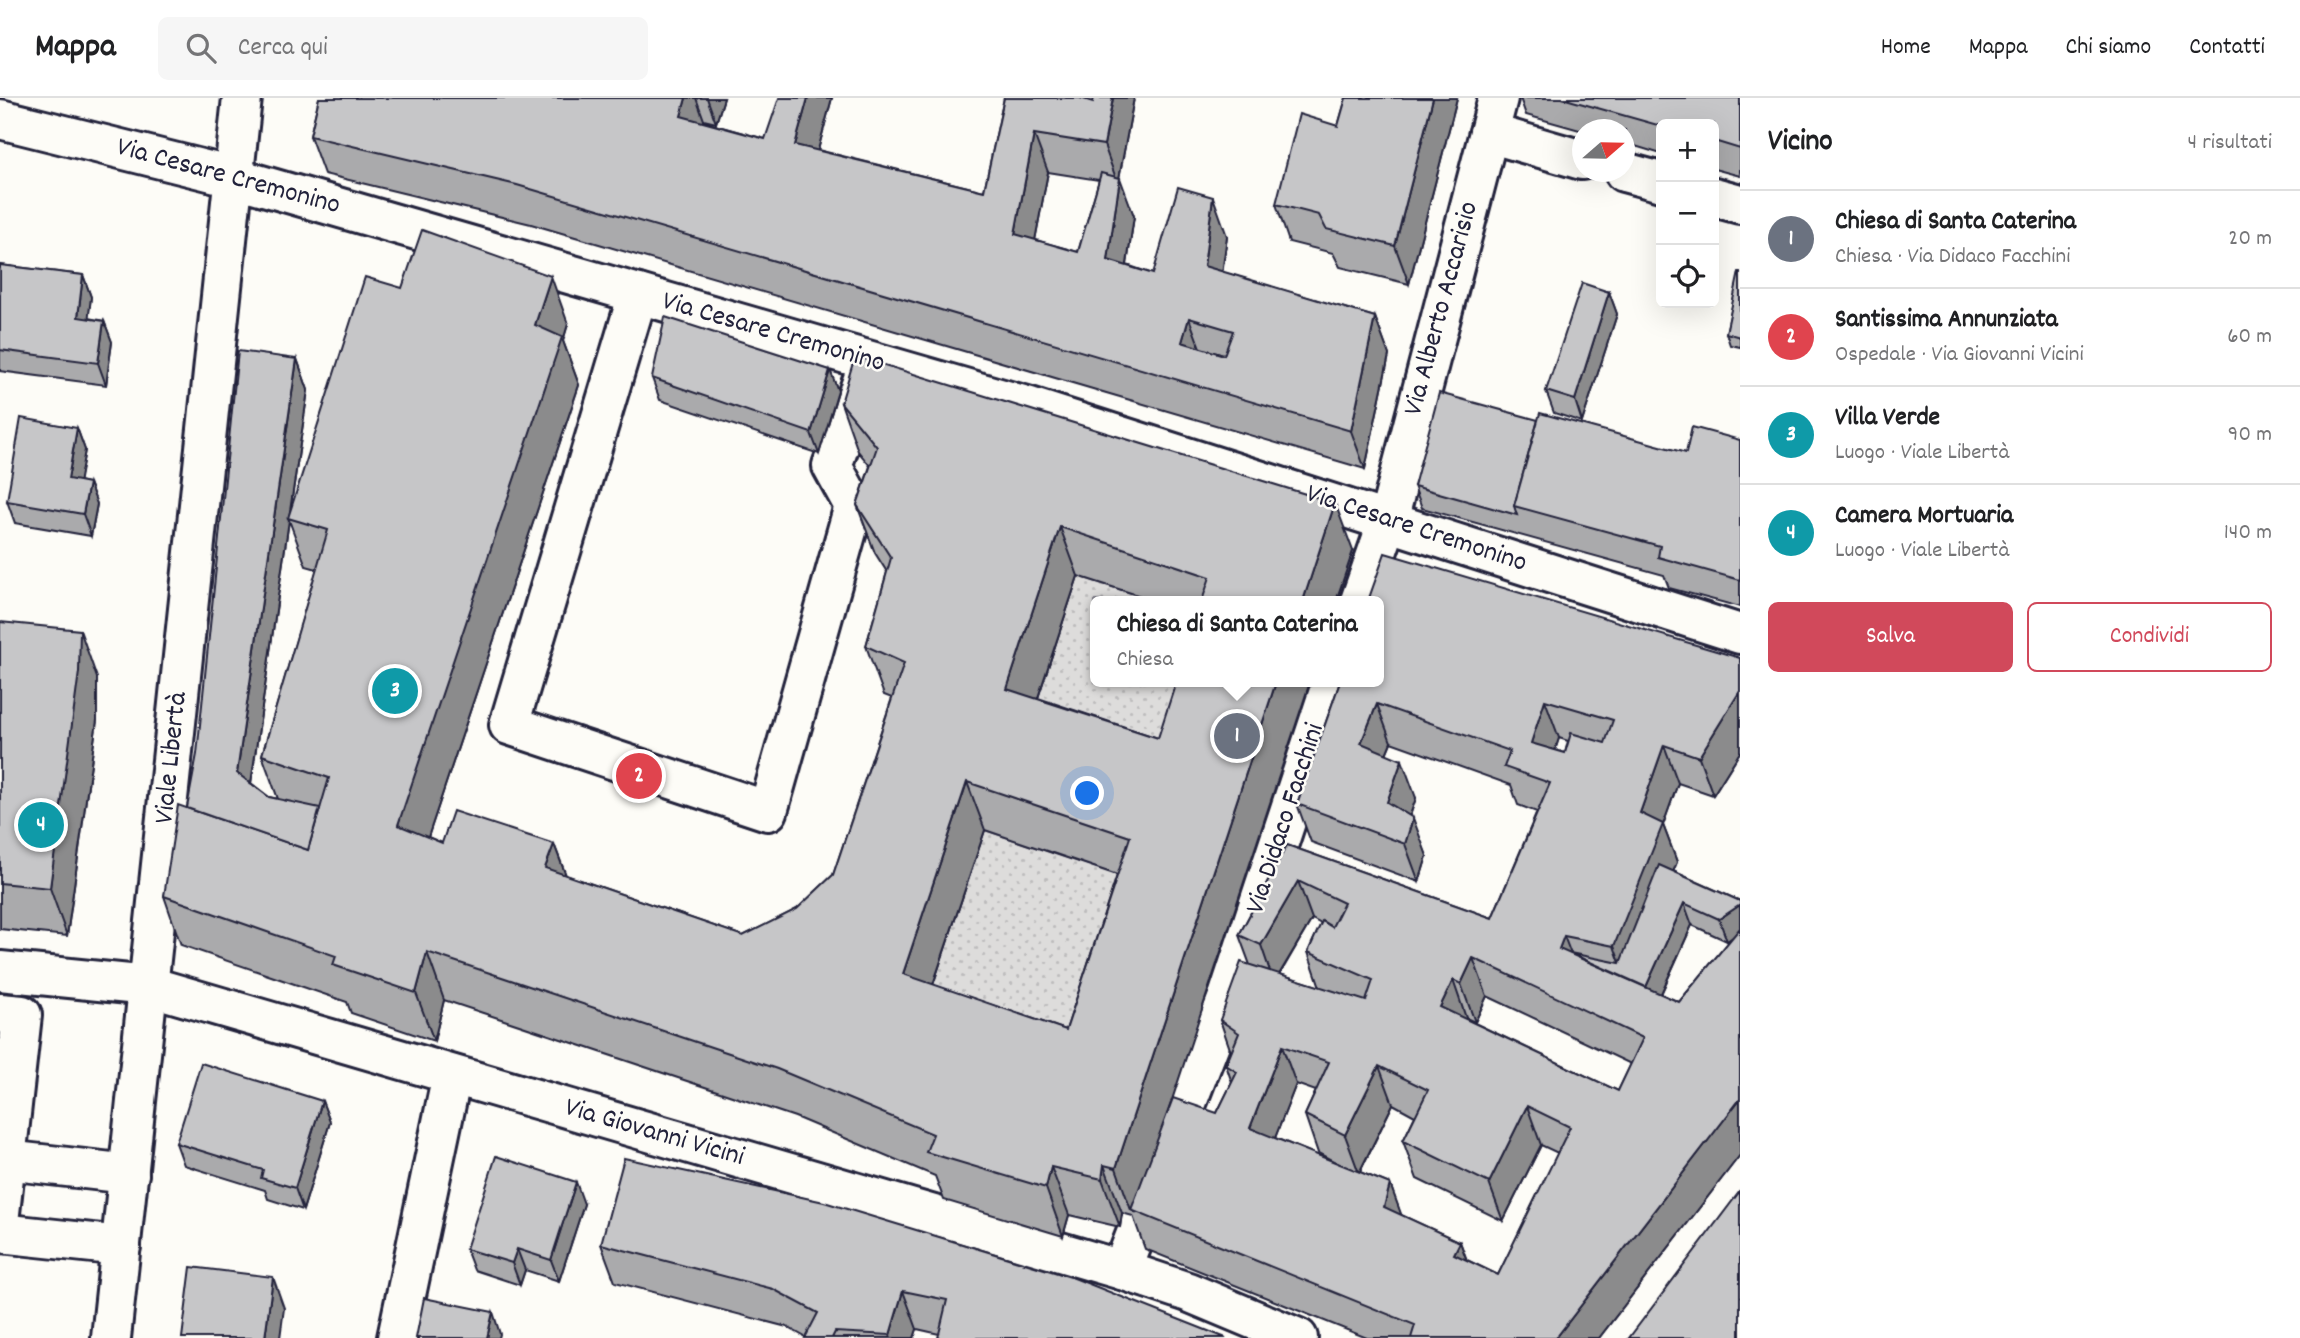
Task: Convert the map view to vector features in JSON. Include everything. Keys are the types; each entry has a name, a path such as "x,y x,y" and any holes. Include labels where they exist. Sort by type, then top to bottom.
{"street":[{"name":"Viale Libertà","path":"111,1338 242,98"},
{"path":"1494,116 1572,155"},
{"name":"Via Alberto Accarisio","path":"1388,521 1494,116"},
{"name":"Via Cesare Cremonino","path":"0,119 636,303 869,362 1030,407 1740,634"},
{"path":"1635,175 1656,181"},
{"path":"1719,198 1740,204"},
{"path":"695,346 693,331 636,303 509,725 768,811 854,506 832,466 869,362"},
{"path":"1362,596 1388,521"},
{"name":"Via Didaco Facchini","path":"1122,1270 1228,997 1330,687"},
{"name":"Via Giovanni Vicini","path":"0,971 149,986 1122,1270 1188,1292 1298,1338"},
{"path":"0,1013 22,1015 0,1213"},
{"path":"397,1338 452,1075"},
{"path":"6,1160 129,1174"},
{"path":"0,1233 121,1246"}],"shaded area":[{"path":"1078,576 1140,596 1090,596 1090,687 1208,687 1176,786 1025,737"},
{"path":"985,830 1148,885 1083,1078 920,1023"}],"building":[{"path":"319,98 686,98 681,116 765,139 779,98 808,98 795,145 984,191 1004,98 1080,98 1093,102 1094,98 1113,98 1104,145 1034,134 1015,234 1078,252 1101,173 1120,178 1108,260 1153,274 1178,187 1213,197 1204,266 1375,317 1351,431 517,185 310,136","holes":["1189,318 1233,331 1224,355 1182,342"]},
{"path":"1346,98 1433,98 1395,246 1326,229 1319,215 1276,204 1299,114 1338,126"},
{"path":"1562,98 1740,98 1740,149 1719,143 1719,119 1656,119 1656,125"},
{"path":"422,230 551,276 535,325 562,337 398,825 442,843 453,811 554,844 545,868 743,936 797,909 833,875 904,663 866,646 891,558 857,505 877,447 841,403 855,356 1335,503 1305,596 1204,596 1210,577 1060,527 1007,689 1158,738 1174,687 1274,687 1116,1168 1104,1165 1102,1179 1051,1167 1046,1188 926,1152 933,1134 777,1069 427,952 416,993 333,965 336,956 164,896 178,805 308,850 329,778 262,755 328,530 288,518 365,277 402,288","holes":["967,782 1130,837 1066,1030 903,974"]},
{"path":"0,265 83,275 78,317 104,321 98,363 0,350"},
{"path":"1740,272 1740,337 1726,333"},
{"path":"1582,283 1609,292 1575,400 1546,391"},
{"path":"665,317 830,370 811,433 652,378"},
{"path":"238,351 297,359 237,773 269,797 320,808 308,850 187,808 197,754"},
{"path":"1439,393 1538,420 1514,506 1517,515 1414,486"},
{"path":"1540,413 1686,453 1692,427 1740,440 1740,580 1658,557 1660,546 1514,506"},
{"path":"21,418 77,428 68,479 89,483 83,514 7,501"},
{"path":"1385,553 1740,658 1740,691 1699,757 1664,745 1640,813 1663,824 1614,946 1564,936 1559,949 1679,1002 1740,928 1740,1099 1556,1338 1411,1338 1415,1325 1131,1210 1173,1098 1217,1113 1237,1072 1226,1065 1239,1033 1220,1020 1241,962 1366,1001 1373,980 1308,952 1322,921 1332,927 1344,903 1298,881 1261,945 1239,935 1287,845 1492,918 1550,783 1504,767 1510,751 1377,704 1361,743 1402,760 1387,802 1413,818 1405,844 1297,804 1338,687 1384,687 1384,596 1370,596","holes":["1545,700 1613,720 1605,743 1571,733 1565,753 1531,743","1473,958 1643,1038 1618,1091 1440,1007 1453,980 1461,984","1282,1046 1329,1062 1305,1115 1345,1135 1379,1066 1428,1090 1403,1141 1489,1183 1527,1106 1570,1127 1498,1275 1454,1254 1460,1242 1384,1207 1390,1184 1250,1128"]},
{"path":"0,622 80,630 79,672 50,888 0,883"},
{"path":"1659,865 1740,901 1740,905 1719,919 1684,903 1646,987 1570,953 1620,963"},
{"path":"201,1063 322,1101 295,1188 261,1178 263,1170 176,1143"},
{"path":"496,1156 576,1182 551,1260 517,1249 512,1263 466,1249"},
{"path":"624,1158 824,1202 1074,1278 1226,1338 938,1338 947,1300 903,1291 890,1335 835,1332 832,1338 805,1338 818,1313 773,1289 601,1244"},
{"path":"1740,1191 1740,1338 1629,1338"},
{"path":"191,1267 273,1277 265,1338 182,1338"},
{"path":"424,1298 493,1312 487,1338 416,1338"}],"place":[{"name":"Villa Verde","path":"395,691"},
{"name":"Chiesa di Santa Caterina","path":"1237,736"},
{"name":"Santissima Annunziata","path":"639,776"},
{"name":"Camera Mortuaria","path":"41,825"}]}
